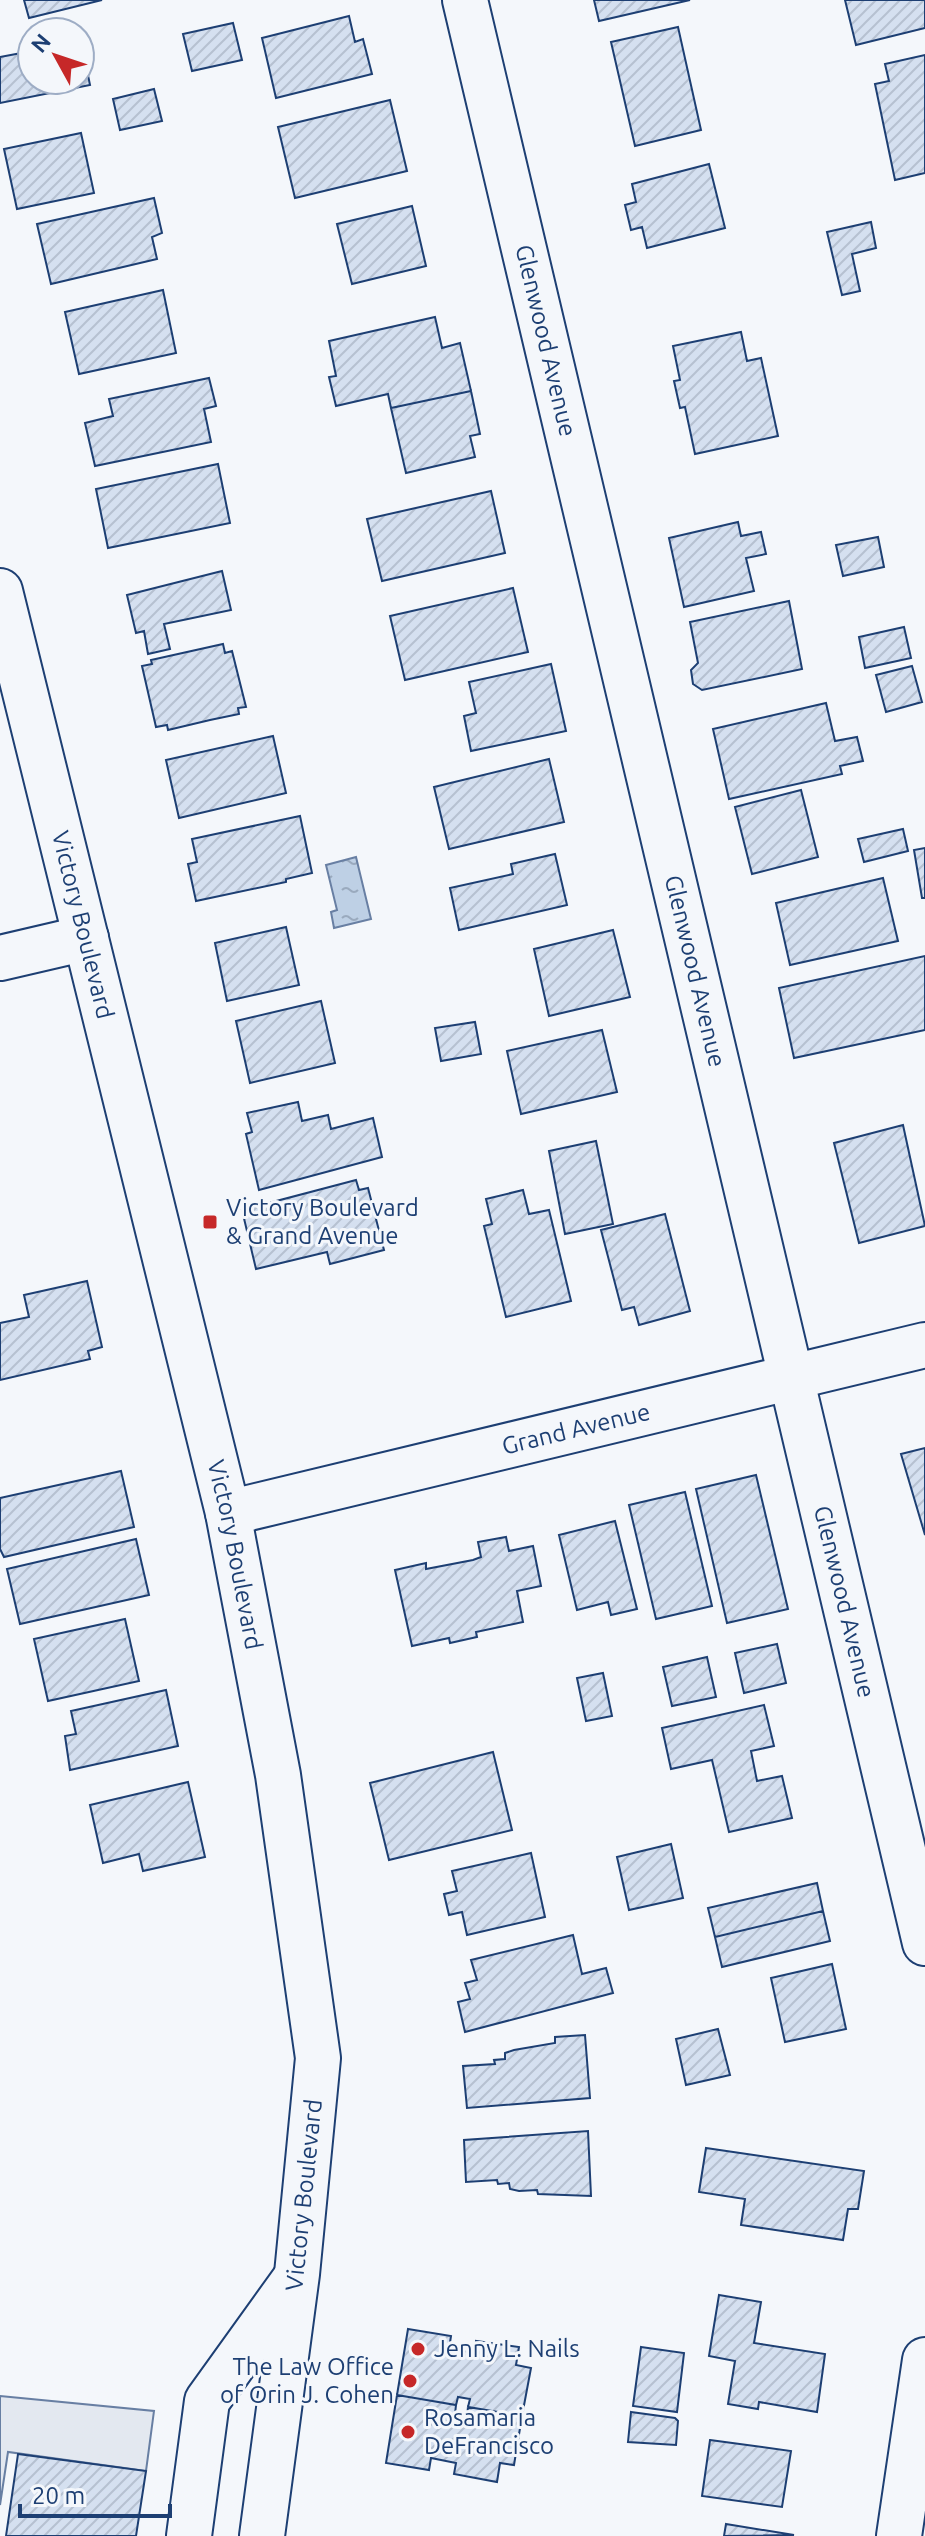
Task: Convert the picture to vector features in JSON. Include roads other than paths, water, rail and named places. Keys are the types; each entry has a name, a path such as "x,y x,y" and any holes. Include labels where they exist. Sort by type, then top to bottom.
{"street":[{"name":"Glenwood Avenue","path":"465,0 925,1943"},
{"name":"Victory Boulevard","path":"0,591 228,1513 278,1775 318,2058 297,2274 262,2536"},
{"path":"0,958 86,938"},
{"name":"Grand Avenue","path":"228,1513 925,1345"},
{"path":"189,2536 207,2401 297,2274"},
{"path":"899,2536 925,2360"}],"water":[{"path":"356,857 371,919 334,928 331,912 337,910 326,865"}],"place":[{"name":"Victory Boulevard & Grand Avenue","path":"210,1222"},
{"name":"Jenny L. Nails","path":"418,2349"},
{"name":"The Law Office of Orin J. Cohen","path":"410,2381"},
{"name":"Rosamaria DeFrancisco","path":"408,2432"}]}
